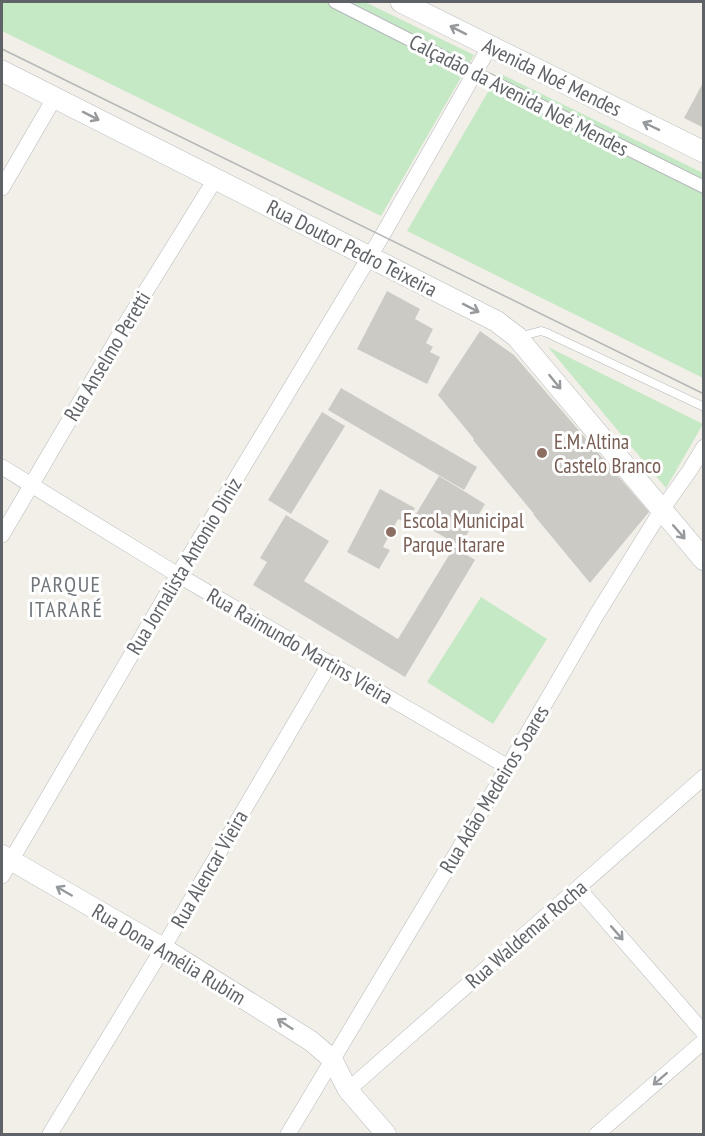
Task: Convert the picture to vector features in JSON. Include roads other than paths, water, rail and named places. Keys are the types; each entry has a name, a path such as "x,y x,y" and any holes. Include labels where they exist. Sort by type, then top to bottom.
{"main road":[{"name":"Avenida Noé Mendes","path":"401,2 704,152"},
{"name":"Rua Doutor Pedro Teixeira","path":"2,70 496,321 517,337 704,560"}],"street":[{"name":"Calçadão da Avenida Noé Mendes","path":"335,2 704,187"},
{"name":"Rua Jornalista Antonio Diniz","path":"5,864 382,236 490,46"},
{"path":"2,188 55,97"},
{"name":"Rua Anselmo Peretti","path":"2,535 128,320 216,178"},
{"name":"Rua Adão Medeiros Soares","path":"288,1134 597,614 704,447"},
{"name":"Rua Raimundo Martins Vieira","path":"2,467 178,575 508,767"},
{"name":"Rua Alencar Vieira","path":"50,1134 163,948 330,663"},
{"name":"Rua Waldemar Rocha","path":"348,1090 704,777"},
{"name":"Rua Dona Amélia Rubim","path":"5,864 163,948 311,1041 332,1059"},
{"path":"578,888 704,1034"},
{"path":"597,1134 704,1041"},
{"path":"332,1059 348,1090 386,1134"}],"lane":[{"path":"517,337 541,331 547,333 704,407"}],"tram line":[{"path":"2,49 704,394"}],"place":[{"name":"E.M. Altina Castelo Branco","path":"542,453"},
{"name":"Escola Municipal Parque Itarare","path":"391,532"}],"district":[{"name":"PARQUE ITARARÉ","path":"66,596"}]}
